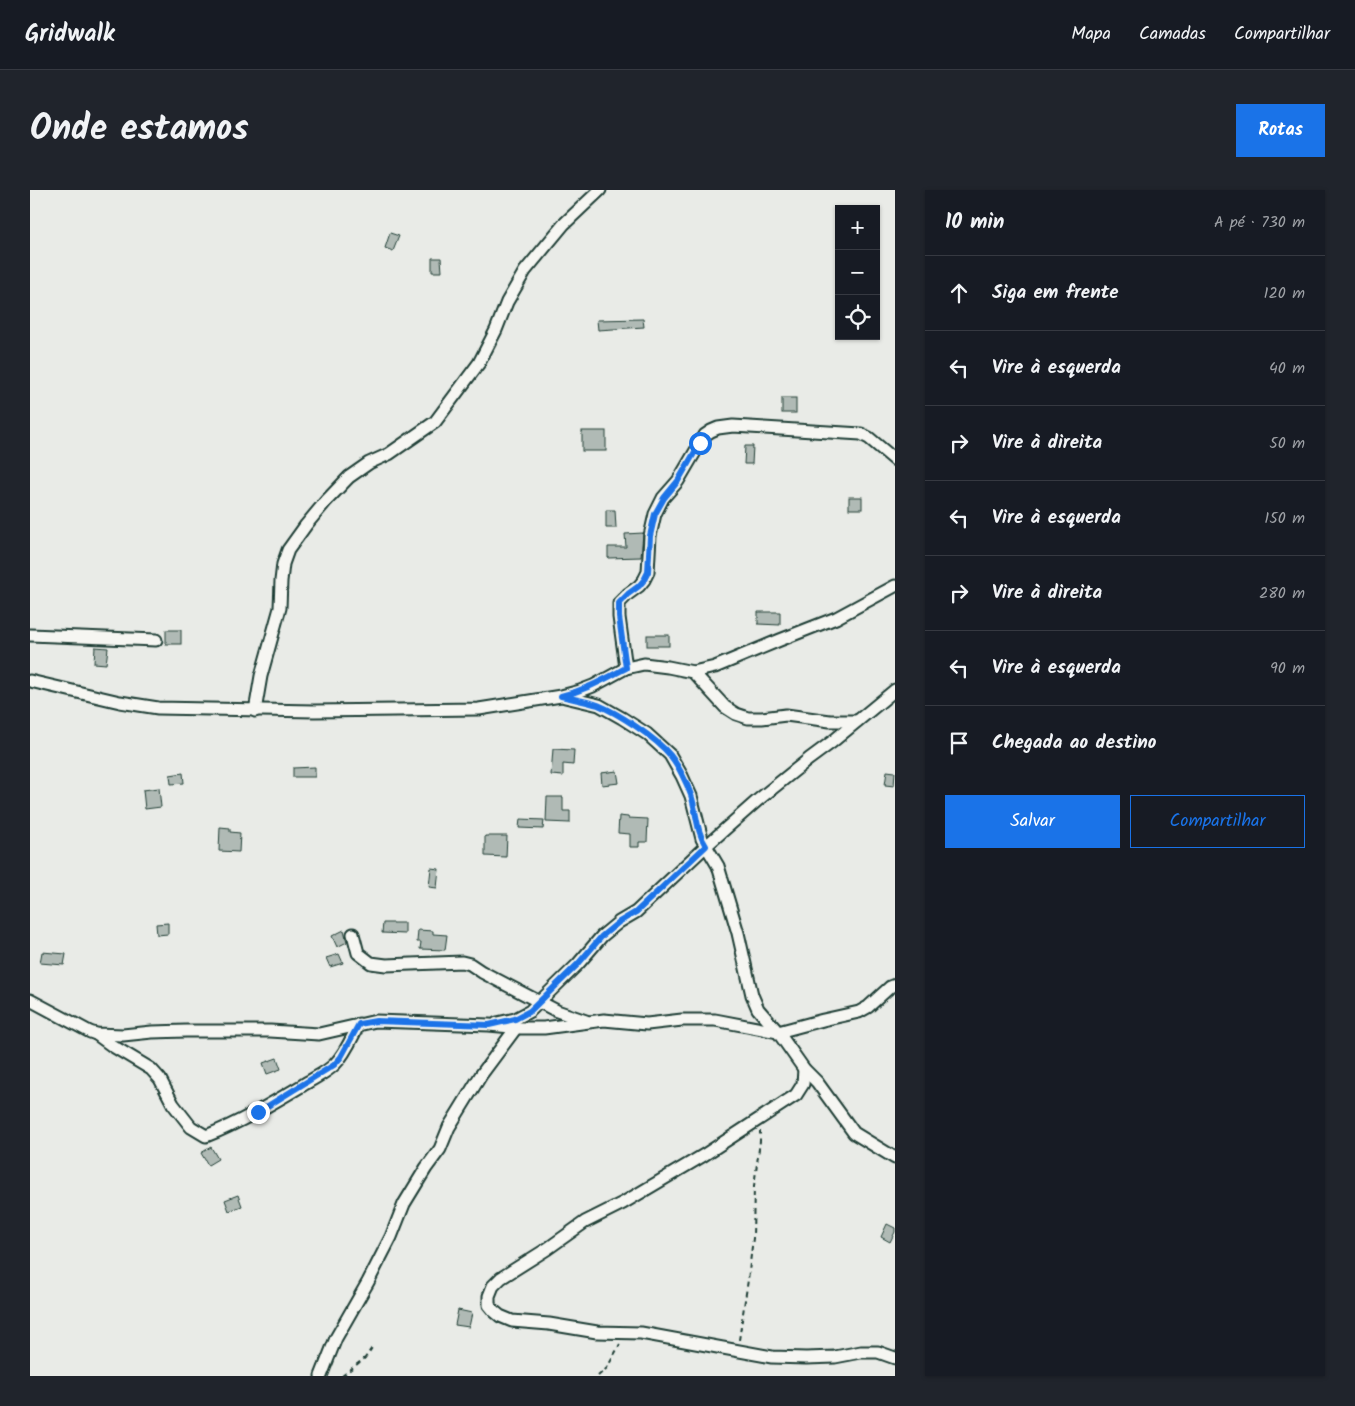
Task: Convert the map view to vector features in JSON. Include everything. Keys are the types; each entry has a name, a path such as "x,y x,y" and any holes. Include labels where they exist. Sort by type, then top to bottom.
{"street":[{"path":"255,711 261,676 280,608 283,564 288,550 326,500 349,477 369,463 389,454 435,422 484,355 507,302 525,270 564,224 600,190"},
{"path":"626,668 619,603 644,580 648,572 650,536 655,514 664,498 678,481 700,443 711,431 733,426 861,434 869,438 895,460"},
{"path":"30,681 120,702 158,708 255,711 479,709 561,696 586,689 626,668 644,664 693,672 715,667 836,618 895,586"},
{"path":"30,635 156,640"},
{"path":"693,672 725,707 736,714 748,718 786,715 857,721"},
{"path":"489,1025 515,1019 530,1011 578,964 602,936 619,922 636,912 758,800 895,690"},
{"path":"561,696 598,705 647,734 670,755 691,796 702,839 718,866 738,933 752,995 758,1009 778,1032 804,1069 818,1082 854,1133 895,1158"},
{"path":"353,934 358,952 371,962 386,965 462,962 470,964 557,1011 588,1022"},
{"path":"96,1034 123,1035 186,1030 270,1030 319,1034 376,1021 544,1028 604,1020 646,1024 682,1020 715,1020 778,1032 859,1012 868,1008 884,992 895,985"},
{"path":"30,1000 96,1034 110,1045 151,1069 160,1079 173,1104 191,1128 206,1136 234,1125 325,1072 341,1057 359,1024"},
{"path":"321,1376 336,1338 391,1237 404,1204 440,1149 449,1127 476,1082 516,1028"},
{"path":"804,1069 803,1084 796,1095 704,1155 623,1203 586,1222 501,1278 493,1286 489,1296 489,1305 500,1316 512,1321 549,1324 598,1332 640,1333 772,1357 835,1357 861,1352 878,1352 895,1358"}],"path":[{"path":"737,1351 753,1238 754,1186 760,1141 760,1118"},
{"path":"598,1376 607,1368 626,1333"},
{"path":"342,1376 365,1358 374,1345"}],"building":[{"path":"390,233 399,236 393,251 385,248"},
{"path":"432,258 441,258 442,272 432,272"},
{"path":"643,319 644,327 598,330 597,320"},
{"path":"782,398 796,398 796,413 782,413"},
{"path":"582,431 606,431 606,451 582,451"},
{"path":"745,446 753,446 752,464 744,464"},
{"path":"849,497 862,497 862,509 849,509"},
{"path":"606,510 615,510 616,528 606,528"},
{"path":"643,533 641,557 608,558 608,547 626,547 625,534"},
{"path":"758,612 780,612 780,625 758,624"},
{"path":"166,630 181,630 181,644 166,644"},
{"path":"647,635 669,635 669,646 647,646"},
{"path":"95,647 108,648 106,664 94,663"},
{"path":"553,749 574,750 573,765 563,764 563,776 551,775"},
{"path":"315,767 315,777 293,777 293,768"},
{"path":"617,771 619,783 602,785 601,773"},
{"path":"887,771 895,772 894,786 885,785"},
{"path":"183,773 184,783 171,784 170,775"},
{"path":"159,788 161,807 145,809 143,790"},
{"path":"547,797 563,797 563,811 570,811 570,823 546,822"},
{"path":"619,816 648,819 647,842 639,842 639,847 630,847 630,834 618,833"},
{"path":"520,819 544,820 543,829 519,828"},
{"path":"220,827 230,828 230,832 240,833 239,852 219,851"},
{"path":"485,836 507,836 506,857 485,856"},
{"path":"431,868 439,869 437,888 429,887"},
{"path":"168,923 168,934 157,935 156,924"},
{"path":"383,923 405,923 405,934 382,933"},
{"path":"344,930 347,942 337,947 332,936"},
{"path":"418,930 433,931 433,934 447,935 445,950 420,949 421,942 417,942"},
{"path":"42,952 66,954 64,965 40,963"},
{"path":"339,954 343,963 330,967 326,958"},
{"path":"277,1058 281,1069 267,1074 263,1063"},
{"path":"211,1147 218,1159 208,1165 201,1153"},
{"path":"238,1195 242,1206 229,1211 225,1200"},
{"path":"887,1224 895,1228 890,1242 881,1237"},
{"path":"458,1310 472,1313 469,1327 455,1325"}],"route":[{"path":"258,1112 334,1065 341,1057 359,1024 376,1021 489,1025 515,1019 530,1011 578,964 602,936 619,922 636,912 706,846 702,839 691,796 670,755 647,734 598,705 561,696 592,686 626,668 619,603 644,580 648,572 650,536 655,514 664,498 678,481 700,443"}]}
